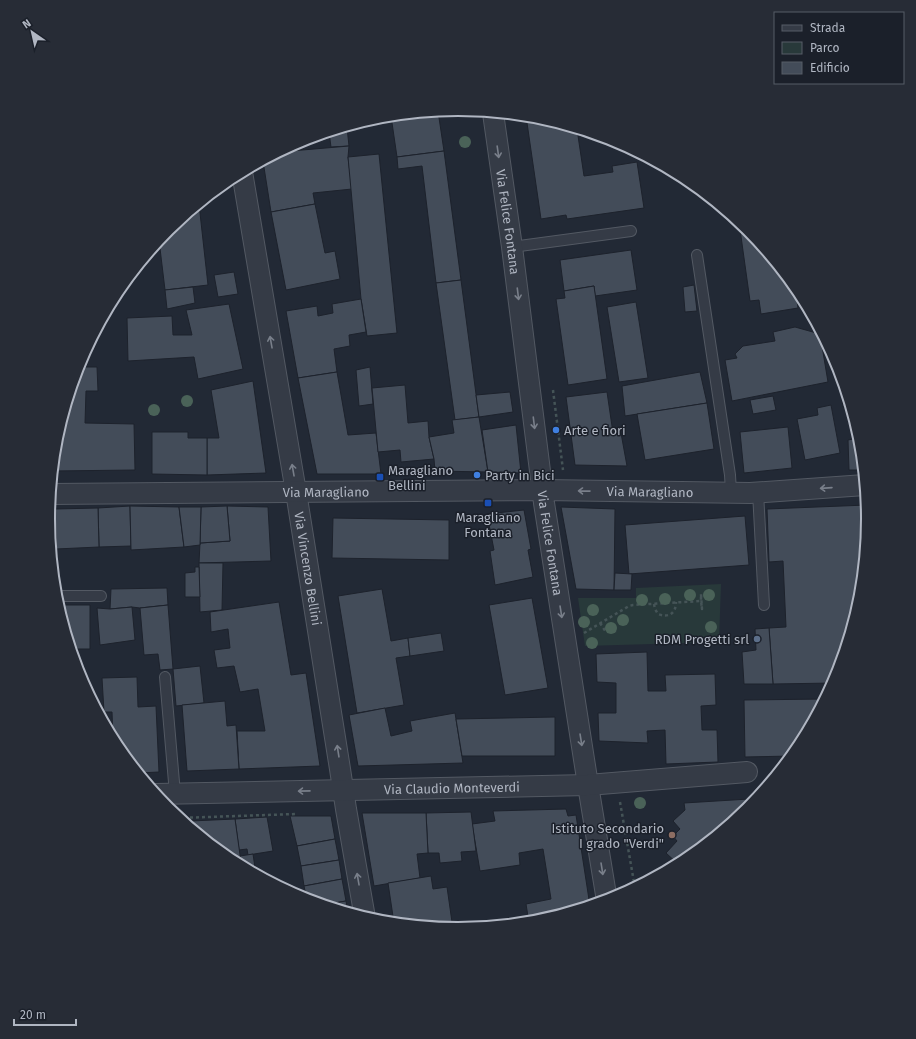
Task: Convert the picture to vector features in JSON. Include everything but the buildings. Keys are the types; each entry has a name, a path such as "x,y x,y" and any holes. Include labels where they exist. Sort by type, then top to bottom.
{"street":[{"name":"Via Felice Fontana","path":"494,118 543,490 606,894"},
{"name":"Via Vincenzo Bellini","path":"243,178 296,492 343,790 364,911"},
{"name":"Via Maragliano","path":"56,494 543,490 758,492 859,485"},
{"name":"Via Claudio Monteverdi","path":"165,794 588,785 747,772"}],"lane":[{"path":"512,247 630,231"},
{"path":"697,255 730,475 731,492"},
{"path":"758,492 764,604"},
{"path":"63,596 101,596"},
{"path":"165,677 165,794"}],"path":[{"path":"579,637 629,606 701,601"},
{"path":"654,604 658,614 665,616 672,613 676,609 676,602"},
{"path":"600,623 606,632 617,631"},
{"path":"619,798 634,882"},
{"path":"187,818 298,814"}],"green space":[{"path":"721,584 719,642 585,646 578,598 636,598 636,588"}],"place":[{"name":"Arte e fiori","path":"556,430"},
{"name":"Party in Bici","path":"477,475"},
{"name":"Maragliano Bellini","path":"380,477"},
{"name":"Maragliano Fontana","path":"488,503"},
{"name":"RDM Progetti srl","path":"757,639"},
{"name":"Istituto Secondario I grado \"Verdi\"","path":"672,835"}]}
